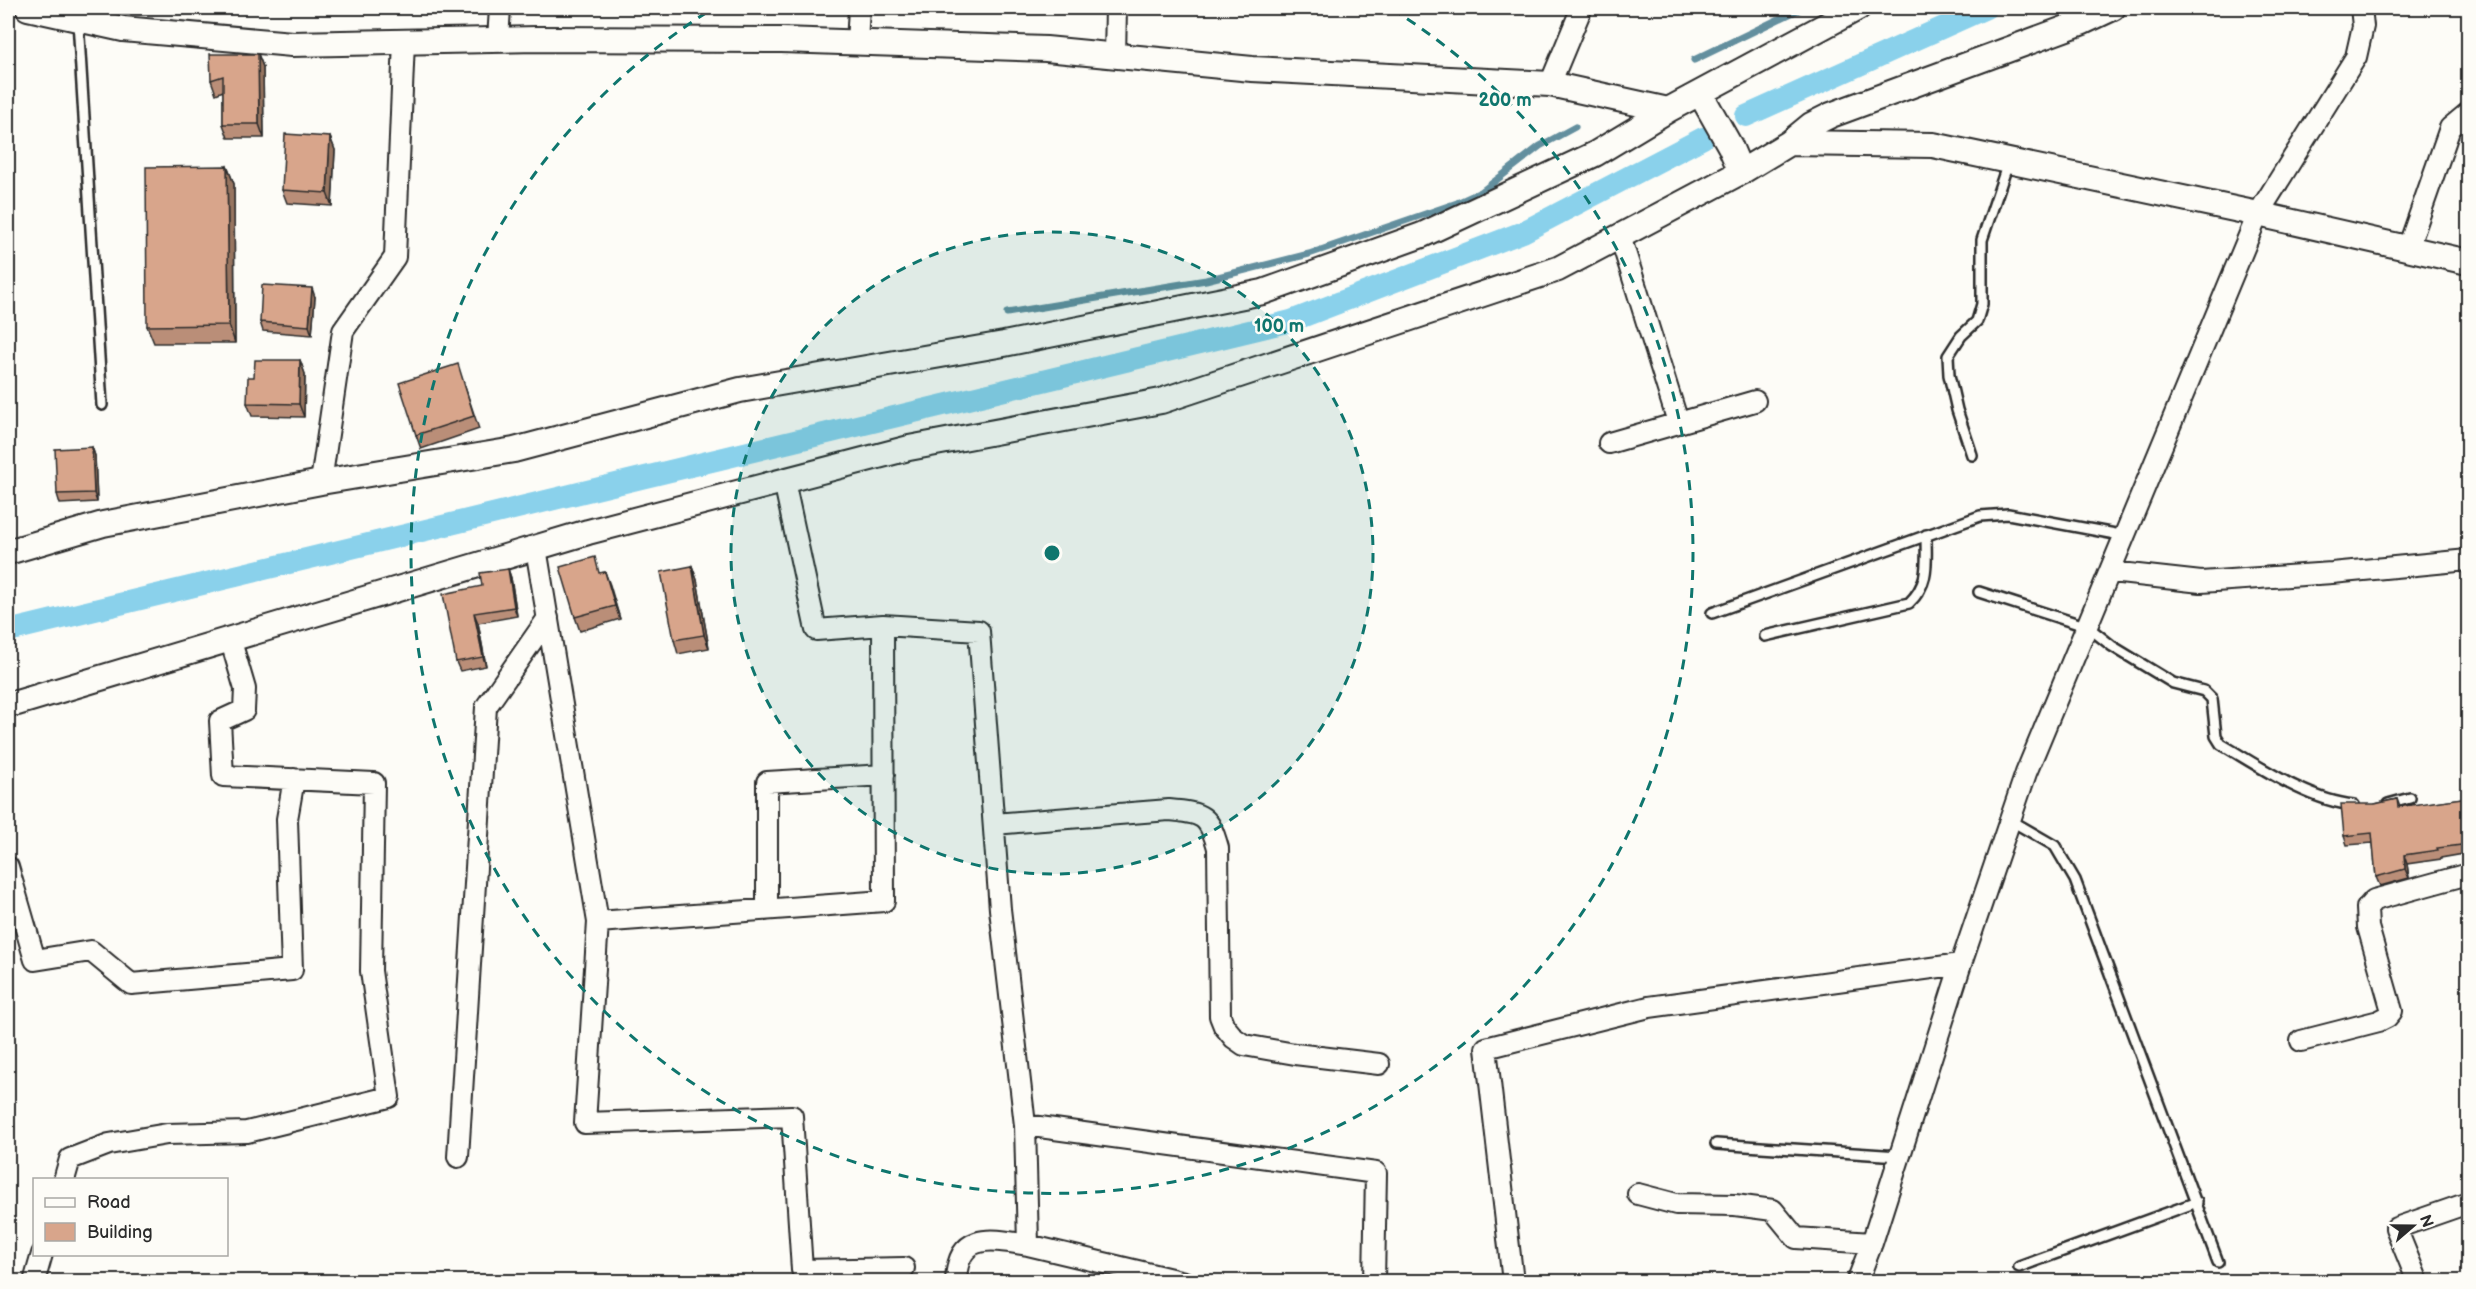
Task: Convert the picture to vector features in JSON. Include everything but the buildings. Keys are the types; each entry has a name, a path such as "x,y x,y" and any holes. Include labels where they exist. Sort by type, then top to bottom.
{"street":[{"path":"28,8 123,29 292,44 498,39 858,43 1046,49 1252,69 1550,84 1668,110"},
{"path":"498,39 500,8"},
{"path":"858,43 859,8"},
{"path":"1115,56 1116,8"},
{"path":"8,552 103,524 321,482 514,450 740,390 1004,344 1263,292 1422,236 1595,154 1668,110 1858,8"},
{"path":"8,703 536,548 909,448 1161,401 1558,269 1741,172 1789,144 1811,125 1831,115 2084,22 2113,8"},
{"path":"1857,1281 1872,1242 1961,964 2026,773 2258,214 2356,57 2362,26 2361,8"},
{"path":"1550,84 1583,9"},
{"path":"321,482 343,331 394,256 404,41"},
{"path":"1700,93 1730,146 1741,172"},
{"path":"2408,248 2450,128 2469,113"},
{"path":"1789,144 1933,145 2258,214 2469,262"},
{"path":"1620,236 1678,422"},
{"path":"1609,443 1755,402"},
{"path":"784,481 816,630 883,625 979,631 1000,909 1025,1125 1028,1245"},
{"path":"536,548 598,922 585,1123 792,1116 802,1269 904,1268"},
{"path":"2111,572 2201,582 2469,560"},
{"path":"458,1157 486,707 548,618"},
{"path":"598,922 885,901 883,625"},
{"path":"64,1178 70,1159 109,1144 166,1134 247,1132 389,1097 371,971 374,783 223,776 220,721 244,710 245,699 245,689 230,638"},
{"path":"767,910 767,782 884,775"},
{"path":"8,867 35,960 91,951 131,984 292,970 287,819 294,779"},
{"path":"994,824 1169,810 1192,812 1204,816 1212,826 1218,848 1221,1016 1224,1026 1234,1038 1244,1045 1295,1054 1379,1064"},
{"path":"2301,1041 2379,1021 2392,1011 2368,927 2367,908 2374,900 2469,874"},
{"path":"1513,1281 1486,1048 1649,1008 1961,964"},
{"path":"1025,1125 1376,1173 1374,1281"},
{"path":"1638,1194 1676,1204 1735,1205 1773,1210 1796,1238 1872,1242"},
{"path":"2418,1281 2397,1228 2469,1203"},
{"path":"956,1281 956,1265 965,1248 976,1242 994,1240 1028,1245 1184,1281"},
{"path":"34,1281 41,1256"}],"lane":[{"path":"78,19 102,405"},
{"path":"1972,454 1957,410 1949,375 1948,356 1961,336 1977,321 1982,304 1982,240 2009,161"},
{"path":"1712,613 1980,516 2008,514 2126,536"},
{"path":"1764,636 1909,603 1920,592 1926,571 1926,535"},
{"path":"1979,592 2088,627 2112,646 2173,683 2205,691 2212,699 2216,736 2221,744 2283,779 2345,804 2370,807 2410,798"},
{"path":"2010,820 2055,846 2075,880 2218,1262"},
{"path":"1716,1144 1899,1156"},
{"path":"2019,1267 2197,1202"}],"waterway":[{"path":"1694,60 1802,8"},
{"path":"1746,116 1986,8"},
{"path":"1007,313 1206,280 1309,254 1457,203 1481,192 1540,146 1575,127"},
{"path":"8,631 1291,321 1523,232 1703,138"}]}
